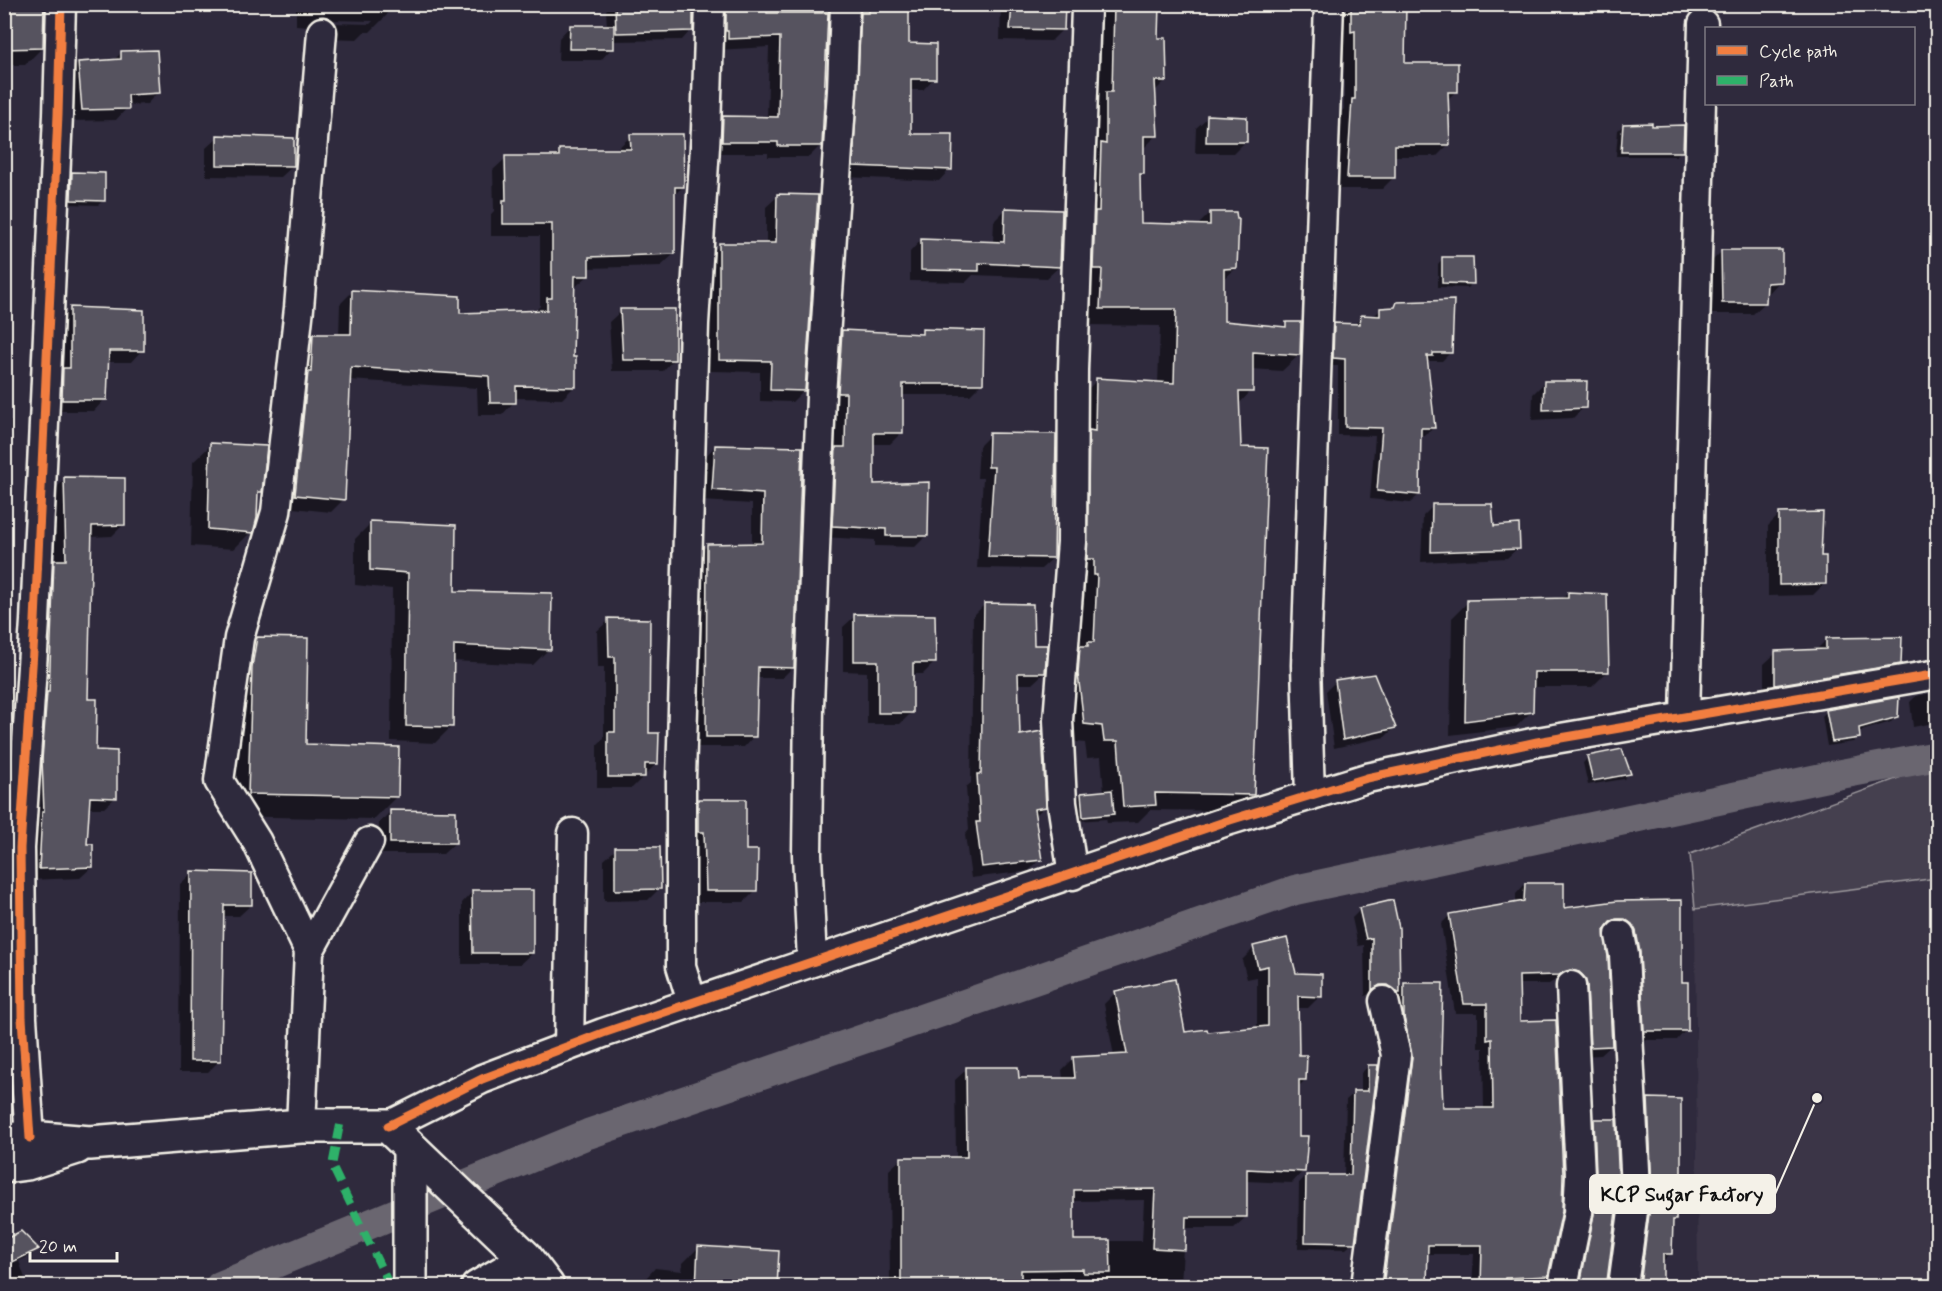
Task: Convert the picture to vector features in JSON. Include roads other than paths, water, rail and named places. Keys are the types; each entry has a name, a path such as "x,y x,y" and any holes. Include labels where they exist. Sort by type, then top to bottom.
{"main road":[{"path":"17,1139 90,1143 301,1126 399,1137 525,1257 548,1287"},
{"path":"399,1137 410,1287"},
{"path":"4,1166 27,1163 90,1143"}],"street":[{"path":"17,1139 22,1018 20,848 35,621 58,115 60,4"},
{"path":"692,1002 681,966 681,779 694,324 706,130 710,4"},
{"path":"812,961 807,854 809,706 820,395 842,91 845,4"},
{"path":"1310,796 1306,665 1329,4"},
{"path":"1073,875 1062,802 1058,720 1072,542 1073,370 1086,9"},
{"path":"1685,717 1703,24"},
{"path":"309,951 257,842 219,781 239,638 276,512 299,308 322,32"},
{"path":"399,1137 482,1079 569,1046 692,1002 1230,820 1367,778 1526,745 1938,674"},
{"path":"569,1046 573,832"},
{"path":"301,1126 309,951 369,842"},
{"path":"1620,935 1624,955 1636,1189 1623,1287"},
{"path":"1563,1287 1578,1213 1580,1175 1570,986"},
{"path":"1365,1287 1396,1054 1384,1001"},
{"path":"476,1287 525,1257"}],"waterway":[{"path":"220,1286 588,1134 1295,890 1841,774 1938,756"}],"place":[{"name":"KCP Sugar Factory","path":"1817,1098"}]}
